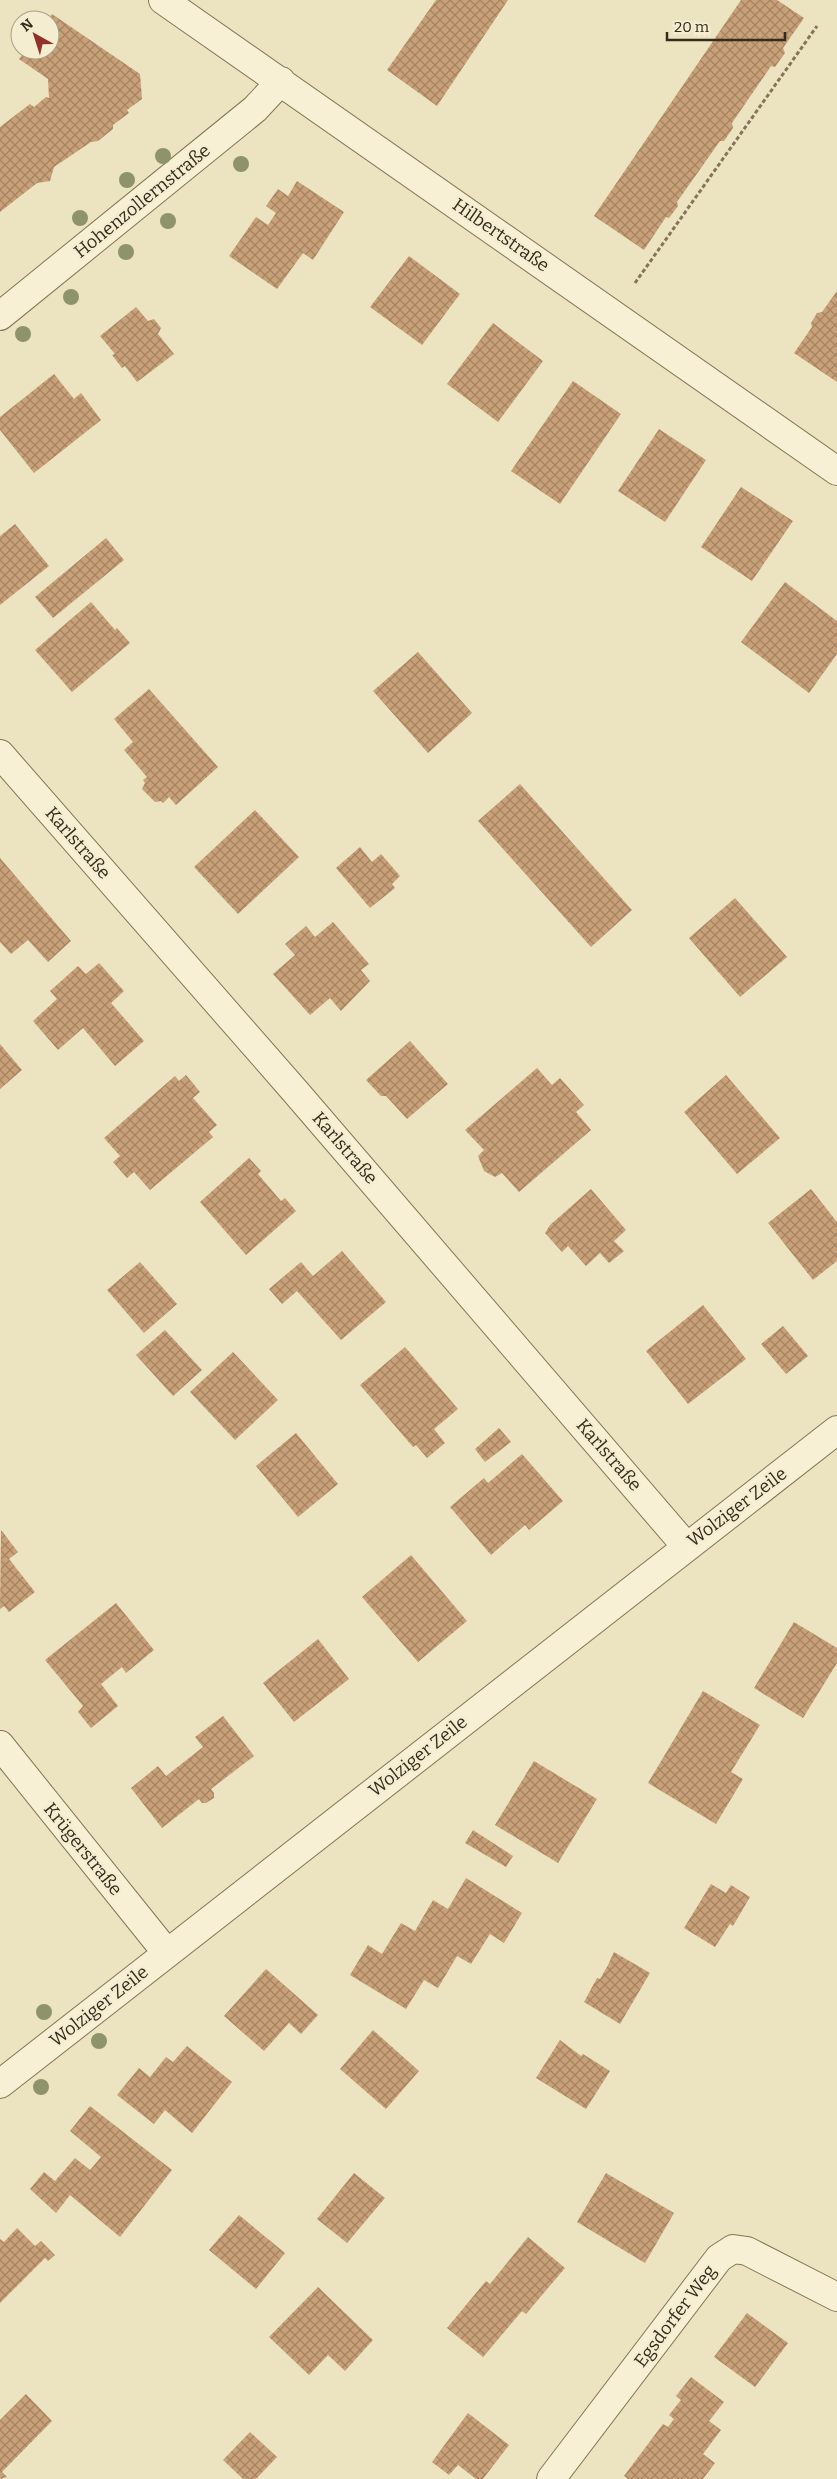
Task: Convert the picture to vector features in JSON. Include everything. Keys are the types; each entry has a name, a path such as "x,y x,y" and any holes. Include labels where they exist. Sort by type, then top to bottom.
{"street":[{"name":"Hilbertstraße","path":"163,0 837,471"},
{"name":"Hohenzollernstraße","path":"0,316 255,109 281,81"},
{"name":"Karlstraße","path":"0,754 301,1097 686,1546"},
{"name":"Wolziger Zeile","path":"0,2084 686,1546 837,1430"},
{"name":"Krügerstraße","path":"0,1745 167,1953"},
{"name":"Egsdorfer Weg","path":"551,2479 719,2258 733,2249 747,2251 837,2297"}],"path":[{"path":"635,283 817,26"}],"building":[{"path":"436,0 508,0 437,106 387,70"},
{"path":"741,0 777,0 804,18 783,48 785,53 775,67 771,66 732,123 733,128 724,141 720,141 677,202 678,206 669,218 666,217 644,250 594,216"},
{"path":"60,19 140,74 142,99 127,110 129,113 113,125 113,129 98,141 91,142 54,167 50,181 37,183 0,212 0,127 30,104 34,107 46,97 49,98 48,79 20,60 60,60"},
{"path":"297,181 344,212 313,260 303,253 277,289 229,256 256,217 268,225 276,213 266,206 278,189 288,196"},
{"path":"409,256 460,294 422,345 370,307"},
{"path":"837,291 837,382 794,353 812,327 811,323 817,313 822,312"},
{"path":"136,307 148,321 154,319 161,328 158,334 174,354 137,382 125,366 122,368 112,355 115,354 100,336"},
{"path":"493,323 543,361 498,422 447,384"},
{"path":"54,374 74,399 81,393 101,420 34,473 0,430 0,417"},
{"path":"573,381 621,414 560,504 511,471"},
{"path":"659,429 706,460 665,522 618,491"},
{"path":"741,487 793,521 752,581 701,547"},
{"path":"15,524 49,566 0,605 0,536"},
{"path":"106,538 124,560 53,618 35,597"},
{"path":"785,582 837,621 837,654 809,693 741,642"},
{"path":"91,602 115,630 117,628 130,643 72,692 35,650"},
{"path":"418,652 472,713 428,753 373,691"},
{"path":"149,689 218,767 176,805 169,797 163,803 161,801 155,802 142,789 145,783 143,780 147,777 124,750 133,742 114,719"},
{"path":"520,784 632,910 591,947 478,821"},
{"path":"255,810 299,857 238,914 194,867"},
{"path":"360,847 372,862 381,854 400,876 392,884 395,888 370,908 336,868"},
{"path":"0,858 71,941 48,962 28,940 11,954 0,942"},
{"path":"735,898 787,957 740,997 689,938"},
{"path":"333,922 369,964 361,970 370,981 341,1011 330,998 310,1015 273,974 295,955 285,944 306,926 315,937"},
{"path":"99,963 124,991 111,1003 144,1041 115,1066 83,1028 58,1050 33,1021 57,999 50,991 78,966 86,974"},
{"path":"410,1041 448,1084 407,1119 386,1096 381,1096 366,1080"},
{"path":"0,1044 22,1070 0,1089"},
{"path":"537,1068 552,1085 560,1078 584,1105 576,1112 591,1130 519,1192 502,1173 495,1177 484,1171 478,1156 484,1150 465,1130"},
{"path":"186,1075 200,1092 193,1098 217,1125 209,1132 213,1137 150,1190 134,1172 127,1178 113,1162 120,1156 104,1138 175,1076 179,1081"},
{"path":"726,1075 780,1138 737,1174 684,1112"},
{"path":"249,1158 261,1171 258,1174 281,1201 285,1198 296,1211 246,1255 200,1202"},
{"path":"591,1189 626,1230 614,1241 624,1251 609,1263 600,1253 586,1266 568,1246 562,1252 545,1233 550,1225"},
{"path":"811,1189 837,1222 837,1261 813,1280 768,1223"},
{"path":"342,1251 386,1302 341,1340 297,1291 282,1304 269,1289 301,1262 313,1276"},
{"path":"140,1262 177,1304 144,1333 107,1290"},
{"path":"703,1305 746,1359 688,1404 646,1351"},
{"path":"783,1326 808,1356 786,1374 761,1344"},
{"path":"165,1330 202,1370 173,1396 136,1355"},
{"path":"405,1347 458,1409 434,1429 445,1443 427,1458 416,1445 413,1447 360,1385"},
{"path":"233,1352 278,1400 235,1440 190,1392"},
{"path":"499,1428 511,1442 485,1462 475,1449"},
{"path":"296,1433 338,1484 298,1517 256,1466"},
{"path":"522,1454 563,1501 529,1530 525,1525 491,1555 450,1507 484,1478 488,1483"},
{"path":"1,1530 18,1552 9,1559 35,1592 9,1612 4,1606 0,1609"},
{"path":"411,1555 467,1621 418,1662 362,1597"},
{"path":"116,1603 154,1650 126,1673 122,1667 101,1684 118,1706 91,1728 78,1712 83,1706 45,1660"},
{"path":"794,1622 837,1648 837,1663 803,1718 754,1688"},
{"path":"318,1639 349,1679 294,1722 263,1683"},
{"path":"703,1691 760,1725 731,1772 743,1779 716,1824 648,1783"},
{"path":"223,1716 254,1756 211,1789 214,1793 214,1798 206,1803 202,1803 199,1799 162,1828 131,1788 158,1766 166,1776 203,1747 195,1737"},
{"path":"534,1761 597,1799 558,1863 495,1825"},
{"path":"473,1830 513,1856 506,1867 465,1843"},
{"path":"466,1878 522,1913 504,1943 490,1934 471,1964 457,1956 438,1988 424,1980 406,2009 350,1975 368,1945 382,1954 401,1923 415,1931 433,1900 448,1909"},
{"path":"711,1884 726,1893 731,1885 750,1897 733,1926 730,1924 715,1947 684,1928"},
{"path":"614,1952 650,1973 620,2024 584,2002 597,1978 600,1979"},
{"path":"266,1969 318,2015 301,2034 289,2023 264,2051 224,2016"},
{"path":"373,2030 419,2071 386,2109 340,2069"},
{"path":"560,2040 581,2056 583,2054 610,2071 586,2109 536,2078"},
{"path":"187,2046 232,2082 192,2133 165,2110 154,2124 117,2095 139,2068 150,2077 166,2057 173,2062"},
{"path":"90,2106 172,2170 120,2237 70,2195 56,2213 30,2189 44,2172 55,2181 75,2158 90,2170 101,2157 70,2131"},
{"path":"354,2173 385,2198 347,2243 317,2219"},
{"path":"606,2173 674,2213 645,2263 577,2222"},
{"path":"239,2215 285,2253 256,2289 209,2250"},
{"path":"17,2228 35,2246 41,2241 55,2255 48,2261 45,2258 0,2303 0,2239 4,2242"},
{"path":"528,2237 565,2268 526,2314 522,2311 483,2357 447,2328 486,2281 490,2284"},
{"path":"318,2287 373,2340 345,2371 328,2355 309,2375 269,2337"},
{"path":"747,2313 788,2343 755,2387 714,2357"},
{"path":"691,2377 724,2402 709,2421 721,2430 703,2454 715,2463 703,2479 628,2479 624,2476 663,2424 668,2427 674,2419 669,2415 681,2400 676,2396"},
{"path":"26,2394 52,2421 2,2472 7,2477 0,2479 0,2420"},
{"path":"468,2413 509,2445 483,2479 476,2479 458,2465 449,2475 432,2462"},
{"path":"250,2432 277,2457 256,2479 243,2479 223,2460"}]}
